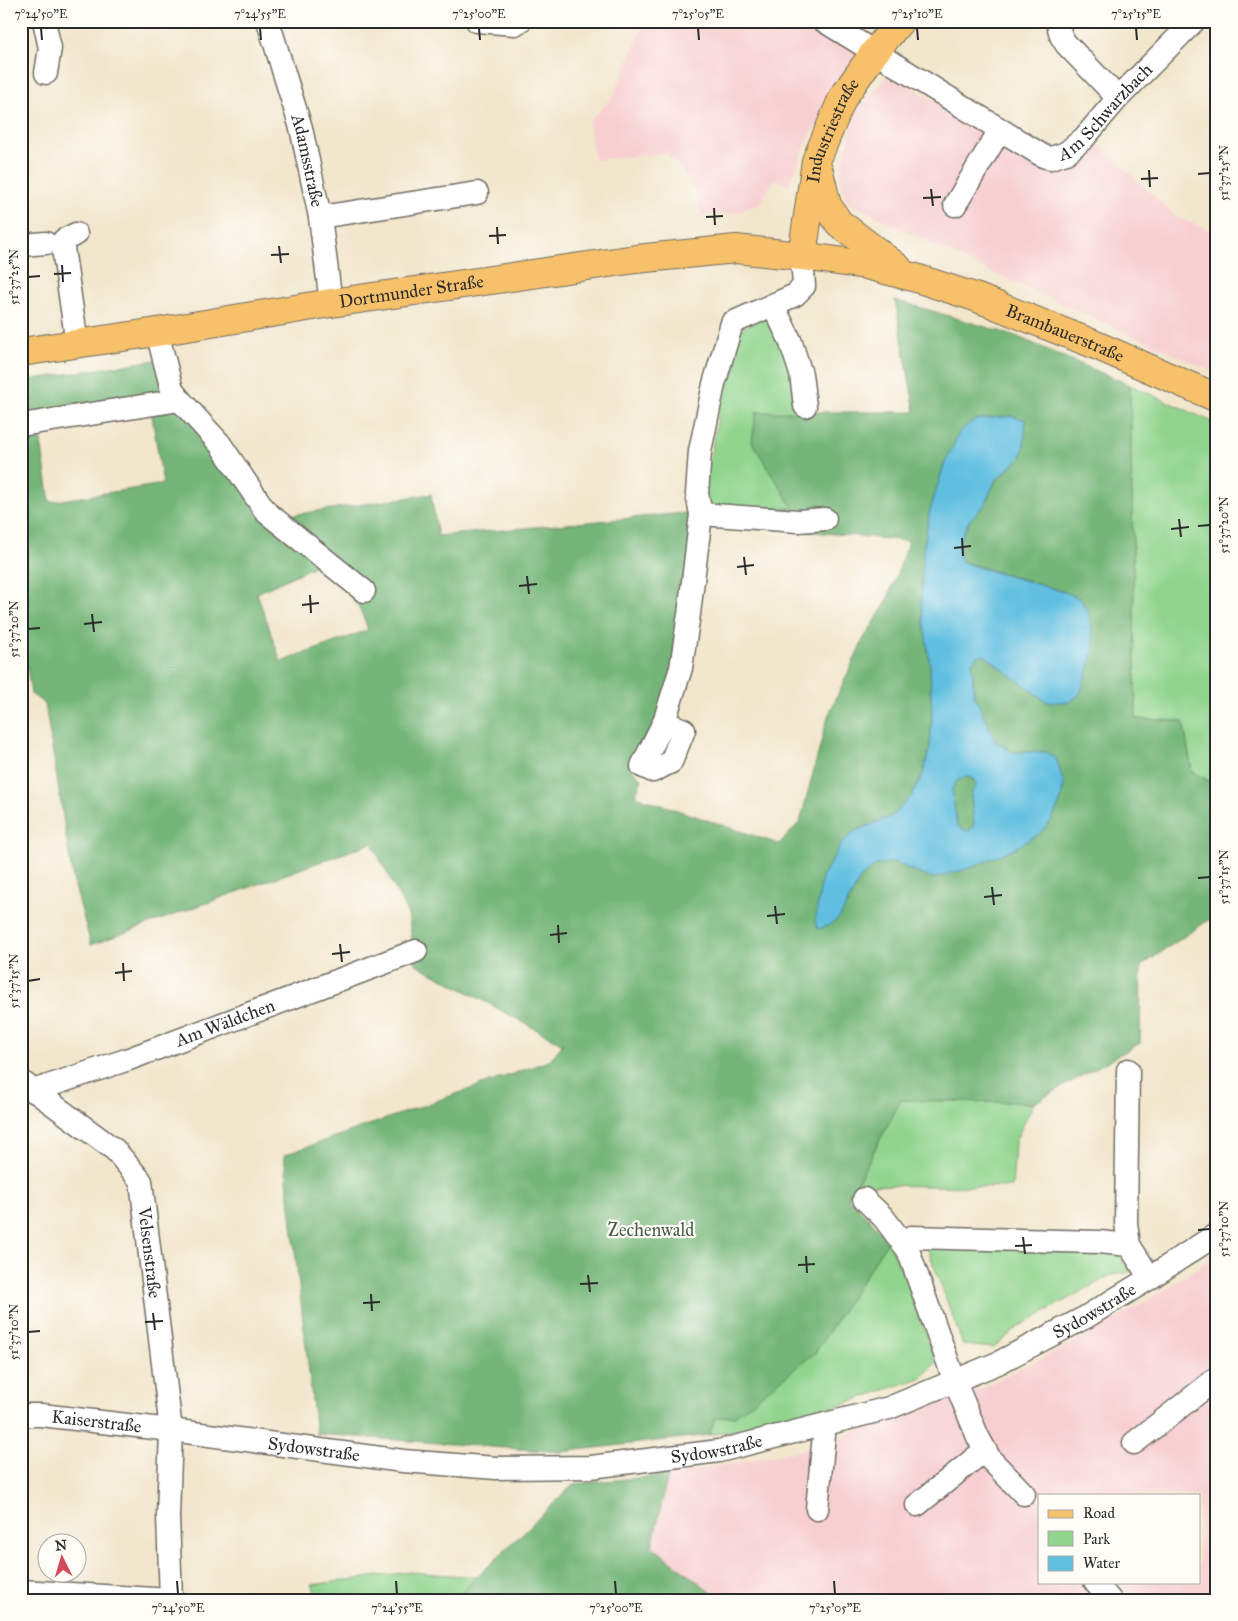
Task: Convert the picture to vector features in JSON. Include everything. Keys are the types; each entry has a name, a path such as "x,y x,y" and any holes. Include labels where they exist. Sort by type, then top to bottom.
{"main road":[{"name":"Industriestraße","path":"802,256 816,161 843,97 874,53 900,21"},
{"name":"Brambauerstraße","path":"816,161 827,205 840,223 909,276"},
{"name":"Dortmunder Straße","path":"21,352 331,303 636,259 736,250 802,256"},
{"name":"Brambauerstraße","path":"802,256 866,266 909,276 975,297 1091,343 1217,398"}],"street":[{"path":"44,21 50,48 46,73"},
{"name":"Adamsstraße","path":"268,21 301,128 320,217 331,303"},
{"path":"477,21 515,24 520,21"},
{"name":"Am Schwarzbach","path":"824,21 1043,156 1051,158 1066,153 1084,138 1118,98 1194,21"},
{"path":"1056,21 1066,44 1118,98"},
{"path":"955,205 1000,130"},
{"path":"320,217 477,193"},
{"path":"76,234 64,240 63,248 78,344"},
{"path":"21,245 46,243"},
{"path":"664,722 681,668 701,514 697,494 700,451 714,384 732,323 795,295 804,286 802,256"},
{"path":"773,305 790,340 801,374 806,406"},
{"path":"157,332 172,390 220,444 266,512 364,591"},
{"path":"21,425 180,400"},
{"path":"701,514 798,521 824,520"},
{"name":"Am Wäldchen","path":"27,1086 129,1059 416,951"},
{"path":"1128,1070 1126,1223 1129,1245 1150,1278"},
{"name":"Velsenstraße","path":"27,1086 115,1150 140,1181 172,1430 168,1516 171,1600"},
{"path":"864,1199 883,1217 908,1250 955,1382 978,1437 990,1459 1024,1494"},
{"name":"Sydowstraße","path":"172,1430 402,1461 496,1468 590,1466 719,1451 890,1408 998,1364 1086,1317 1217,1234"},
{"path":"903,1243 910,1237 1099,1242 1129,1245"},
{"path":"1134,1443 1217,1378"},
{"name":"Kaiserstraße","path":"21,1415 40,1415 172,1430"},
{"path":"817,1509 825,1424"},
{"path":"917,1505 985,1450"},
{"path":"1098,1584 1110,1600"},
{"path":"24,1594 171,1600"}],"shaded area":[{"path":"645,21 877,21 869,29 809,138 789,185 774,179 760,204 732,214 701,215 697,196 680,167 665,153 594,160 589,122 613,96"},
{"path":"886,77 905,84 1055,170 1097,143 1178,218 1217,232 1217,365 1214,372 967,261 847,202 840,175 856,111"},
{"path":"1217,1254 1217,1600 721,1600 652,1546 668,1475 794,1452 969,1394 1092,1333 1176,1283"}],"green space":[{"name":"Zechenwald","path":"895,300 1013,335 1130,385 1136,719 1183,721 1192,772 1217,785 1217,914 1141,966 1140,1043 1034,1103 901,1100 848,1199 870,1219 887,1242 815,1353 735,1416 715,1418 709,1435 560,1452 316,1434 284,1155 549,1061 563,1044 416,964 408,914 372,843 91,945 73,879 45,704 31,694 21,627 21,575 27,562 21,524 21,381 169,358 175,384 278,517 431,494 438,536 706,511 793,508 752,442 756,412 915,412","holes":["151,410 163,484 50,502 39,428","1011,416 1026,420 1024,446 1021,457 995,481 984,506 969,521 961,538 959,552 961,561 1068,593 1080,599 1047,702 984,655 977,656 972,663 974,694 996,742 1013,752 1046,752 1064,784 1060,803 1051,821 1039,834 973,867 922,875 894,862 876,865 860,879 840,917 855,831 892,816 911,797 923,774 930,747 932,718 923,552 930,510 944,465 975,420","708,522 909,541 886,603 863,640 828,716 800,822 779,844 635,796 642,779 632,769 692,657","317,565 348,593 359,609 368,630 281,662 257,593"]},
{"path":"767,316 783,339 799,413 752,442 794,508 706,511 703,493 735,332"},
{"path":"1130,385 1217,424 1217,591 1211,604 1217,607 1217,785 1192,772 1183,721 1136,720"},
{"path":"965,777 974,781 976,786 971,794 974,825 970,831 963,830 957,826 952,803 954,785 958,780"},
{"path":"901,1100 1034,1103 1015,1141 1012,1187 856,1185"},
{"path":"887,1242 905,1276 936,1363 921,1378 794,1420 709,1435 715,1418 815,1353"},
{"path":"926,1244 1117,1253 1132,1272 1111,1275 1021,1325 993,1348 963,1345"},
{"path":"668,1475 652,1546 721,1600 453,1600 574,1484"},
{"path":"409,1572 477,1577 453,1600 321,1600 311,1585"}],"water":[{"path":"1011,416 1026,420 1024,446 1021,457 995,481 984,506 969,521 961,538 959,552 961,561 1068,593 1080,599 1088,611 1092,628 1094,652 1080,694 1069,702 1047,702 984,655 977,656 972,663 974,694 996,742 1013,752 1046,752 1056,758 1064,784 1060,803 1051,821 1039,834 1011,850 973,867 935,878 922,875 894,862 876,865 860,879 840,917 830,925 818,929 815,921 822,877 842,843 855,831 892,816 911,797 923,774 930,747 932,718 930,665 921,605 923,552 930,510 944,465 960,431 975,420","holes":["969,777 974,780 976,786 971,794 974,825 969,831 957,826 952,789 957,781"]}]}
